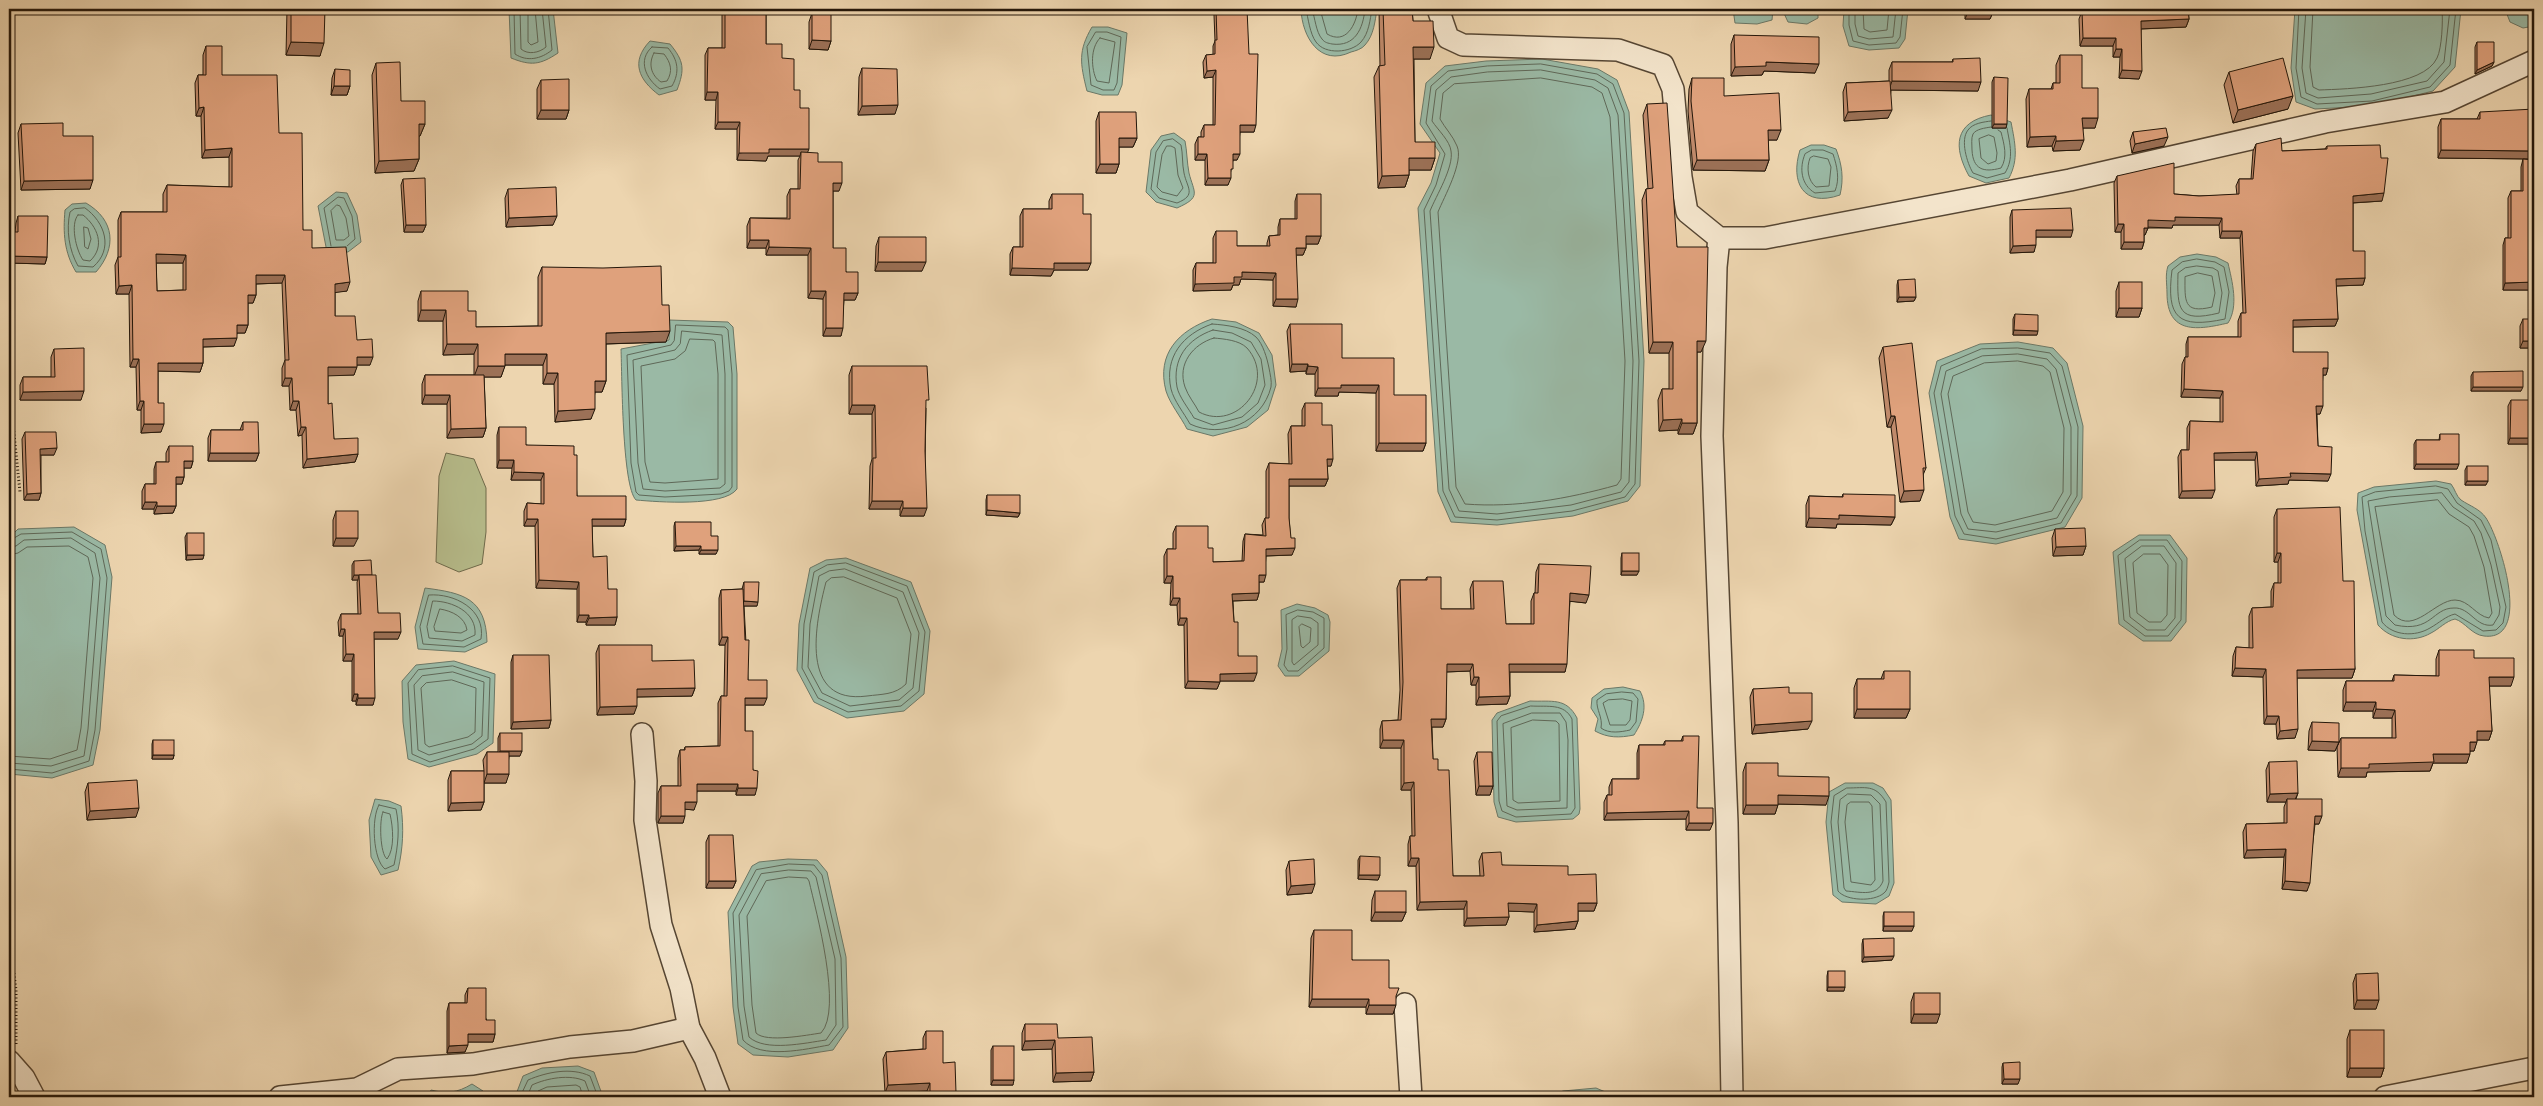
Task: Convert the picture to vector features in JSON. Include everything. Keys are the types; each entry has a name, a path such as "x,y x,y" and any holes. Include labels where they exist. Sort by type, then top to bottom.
{"street":[{"path":"1438,9 1448,38 1463,45 1618,50 1663,65 1673,89 1681,177 1687,212 1720,238 1765,238 1931,208 2079,178 2325,122 2445,102 2534,60"},
{"path":"1720,238 1716,267 1712,436 1727,824 1732,1097"},
{"path":"642,734 646,781 645,820 661,925 681,988 689,1028 705,1058 720,1097"},
{"path":"1405,1004 1411,1097"},
{"path":"280,1097 358,1090 398,1069 473,1064 570,1047 633,1041 689,1028"},
{"path":"10,1055 34,1097"},
{"path":"2385,1097 2534,1068"}],"path":[{"path":"9,386 20,492"},
{"path":"9,935 16,990 16,1044 10,1055"}],"shaded area":[{"path":"446,453 474,459 486,488 486,532 482,564 459,572 436,562 439,476"}],"water":[{"path":"509,9 553,9 558,53 546,60 535,63 511,58"},
{"path":"1301,9 1377,9 1372,32 1362,48 1340,56 1330,56 1315,47 1309,39 1302,20"},
{"path":"1733,9 1773,9 1772,20 1757,24 1735,23"},
{"path":"1782,9 1818,9 1818,18 1807,24 1788,22"},
{"path":"1844,9 1908,9 1905,39 1899,48 1869,50 1849,46 1843,26"},
{"path":"2295,9 2461,9 2455,67 2433,91 2373,106 2315,109 2296,102 2291,68"},
{"path":"2505,9 2534,9 2534,26 2523,28 2510,22"},
{"path":"1092,27 1108,27 1127,33 1122,85 1118,95 1102,95 1087,91 1082,65 1082,50"},
{"path":"650,41 670,44 678,55 682,71 677,90 659,95 642,77 639,63 640,56"},
{"path":"1542,59 1598,69 1617,80 1629,112 1644,361 1640,486 1628,501 1573,516 1497,525 1451,522 1438,492 1418,208 1431,183 1440,153 1420,124 1426,83 1445,66 1486,61"},
{"path":"1991,115 2011,122 2015,157 2009,178 1986,183 1969,176 1960,155 1959,146 1960,137 1970,123"},
{"path":"1174,133 1185,141 1189,173 1194,190 1190,201 1177,208 1156,202 1146,192 1151,150 1161,136"},
{"path":"1811,145 1824,145 1836,149 1842,172 1840,195 1817,198 1808,195 1802,189 1797,172 1797,162 1800,150"},
{"path":"336,192 347,193 357,215 361,242 348,252 327,252 318,206"},
{"path":"86,203 103,218 110,235 110,244 103,263 96,272 76,272 65,242 65,210 72,204"},
{"path":"2197,254 2216,257 2228,263 2233,285 2234,301 2228,323 2196,328 2178,323 2172,316 2168,307 2166,276 2168,266 2180,257"},
{"path":"1212,319 1236,322 1259,333 1272,355 1276,385 1268,410 1247,427 1213,436 1187,429 1168,396 1164,378 1164,366 1167,355 1173,345 1189,330"},
{"path":"669,320 728,322 733,327 737,374 737,489 730,495 719,499 690,502 636,500 631,491 625,453 621,349 669,340"},
{"path":"2018,342 2053,348 2067,363 2083,426 2082,498 2065,527 1996,544 1959,539 1950,517 1929,393 1937,361 1980,344"},
{"path":"2436,481 2451,484 2458,497 2484,515 2492,529 2509,587 2510,607 2507,623 2499,634 2480,635 2455,619 2424,636 2410,639 2389,634 2378,625 2357,510 2358,493 2374,487"},
{"path":"74,527 105,545 112,577 100,730 93,765 52,778 9,774 9,538 18,529"},
{"path":"2139,535 2170,535 2187,558 2186,622 2171,641 2143,641 2119,624 2113,552"},
{"path":"846,558 911,582 930,631 924,694 904,711 847,718 814,702 797,670 799,624 810,568 826,560"},
{"path":"425,588 451,592 470,600 482,616 486,627 487,642 465,652 418,649 415,627"},
{"path":"1297,604 1315,608 1328,615 1330,622 1329,651 1299,676 1285,676 1278,666 1282,649 1281,610"},
{"path":"454,661 495,674 493,743 477,754 429,767 408,759 403,722 402,681 416,665"},
{"path":"1623,687 1640,691 1644,702 1642,719 1634,735 1614,737 1595,731 1598,719 1591,708 1592,698 1604,689"},
{"path":"1530,701 1558,702 1573,711 1577,718 1580,809 1579,814 1573,819 1516,822 1498,817 1494,802 1492,720 1497,713"},
{"path":"1845,783 1873,783 1883,788 1891,800 1894,883 1889,896 1876,904 1842,902 1833,895 1826,822 1829,792"},
{"path":"375,799 389,801 401,806 402,814 401,854 398,870 381,875 371,857 369,820"},
{"path":"788,859 817,860 827,872 846,957 848,1028 833,1050 788,1057 753,1055 738,1044 733,1007 728,912 752,866 759,862"},
{"path":"578,1066 594,1072 603,1097 515,1097 523,1076 542,1068"},
{"path":"472,1084 483,1091 483,1097 428,1097 431,1090 452,1092"},
{"path":"1596,1088 1617,1097 1549,1097 1563,1091"}],"building":[{"path":"291,9 325,9 324,43 291,42"},
{"path":"725,9 766,9 766,44 782,44 782,58 794,59 794,90 800,90 800,108 809,108 809,149 769,149 769,153 739,153 740,122 718,122 718,92 707,92 708,48 725,48"},
{"path":"1216,9 1247,9 1249,54 1258,54 1256,125 1240,125 1240,154 1233,154 1231,178 1208,178 1207,154 1198,154 1198,137 1204,137 1204,125 1215,125 1216,70 1207,71 1206,55 1215,54 1215,40 1217,40"},
{"path":"1383,9 1412,9 1413,21 1433,21 1434,47 1413,47 1415,142 1435,142 1435,158 1409,158 1409,175 1382,176 1379,66 1385,65"},
{"path":"1968,9 1993,9 1993,12 1968,12"},
{"path":"2116,9 2188,9 2189,19 2141,21 2142,71 2122,70 2122,49 2116,49 2116,38 2083,38 2082,11 2116,11"},
{"path":"812,13 831,13 831,41 812,40"},
{"path":"1734,35 1819,37 1819,64 1766,62 1766,66 1735,67"},
{"path":"2477,42 2494,42 2494,62 2477,70"},
{"path":"206,46 222,46 222,75 277,75 279,133 302,133 303,230 312,230 312,248 346,247 350,282 335,284 335,316 355,316 357,340 372,339 373,357 357,357 357,367 328,367 328,404 332,403 334,439 358,438 358,454 307,459 306,427 301,427 299,401 293,401 292,378 285,378 285,360 289,360 285,275 256,275 256,295 248,295 248,325 237,325 237,338 203,339 203,363 158,363 158,403 164,403 164,424 144,424 144,401 140,401 139,359 133,359 132,285 119,286 118,257 121,257 121,212 167,212 167,185 232,187 232,148 205,150 204,107 199,108 198,75 206,75","holes":["156,254 186,255 186,290 157,291"]},
{"path":"2060,55 2082,55 2082,88 2098,88 2098,118 2082,118 2084,140 2056,141 2056,136 2030,137 2029,89 2053,89 2053,83 2060,83"},
{"path":"1980,58 1981,82 1892,81 1892,62 1953,62 1953,59"},
{"path":"2283,58 2293,96 2238,110 2229,72"},
{"path":"400,62 401,101 425,101 425,124 419,124 419,159 379,161 376,63"},
{"path":"862,68 897,69 898,105 862,106"},
{"path":"335,69 350,70 350,86 334,86"},
{"path":"1994,77 2008,78 2007,124 1994,124"},
{"path":"1692,78 1724,78 1724,96 1779,93 1781,130 1768,130 1769,160 1697,160 1691,101"},
{"path":"569,79 569,110 541,110 541,80"},
{"path":"1890,81 1892,110 1848,112 1846,83"},
{"path":"1667,103 1677,247 1708,247 1706,341 1697,341 1697,423 1682,423 1682,419 1663,420 1662,389 1673,389 1673,342 1653,342 1646,189 1653,188 1647,104"},
{"path":"2534,109 2534,151 2441,150 2441,119 2480,119 2480,112"},
{"path":"1099,112 1136,112 1137,138 1119,138 1119,164 1100,164"},
{"path":"63,123 63,136 93,136 93,180 24,181 21,124"},
{"path":"2166,128 2168,137 2135,144 2133,132"},
{"path":"2281,138 2282,151 2327,149 2327,146 2380,145 2381,158 2388,158 2384,193 2353,196 2353,251 2365,251 2365,278 2336,279 2338,319 2293,320 2293,352 2328,352 2328,368 2323,368 2323,406 2316,406 2318,446 2332,447 2331,474 2290,473 2291,477 2259,479 2257,452 2214,453 2215,490 2182,491 2181,450 2189,450 2190,421 2223,422 2223,391 2184,389 2185,357 2188,357 2188,337 2241,337 2241,313 2246,313 2242,231 2222,231 2222,218 2175,217 2175,221 2148,220 2148,228 2144,228 2144,242 2124,242 2124,224 2118,224 2117,176 2174,163 2174,194 2199,196 2239,194 2239,179 2253,179 2256,144"},
{"path":"801,152 818,153 818,162 842,162 842,183 833,183 833,248 846,248 846,272 858,272 858,293 844,293 843,328 826,328 826,291 811,291 811,248 769,247 769,240 750,240 750,218 790,219 790,189 800,189"},
{"path":"2523,159 2534,160 2534,282 2505,283 2505,238 2511,238 2511,191 2523,191"},
{"path":"425,178 426,225 406,225 403,179"},
{"path":"556,187 557,216 509,218 508,189"},
{"path":"1052,194 1083,194 1083,214 1091,214 1091,263 1054,263 1054,269 1012,268 1013,247 1023,247 1023,209 1052,209"},
{"path":"1297,194 1321,194 1321,236 1306,236 1306,248 1296,248 1298,299 1276,299 1276,273 1242,272 1242,277 1234,277 1234,283 1195,284 1196,263 1216,263 1216,231 1237,231 1237,246 1270,246 1269,236 1280,235 1280,219 1297,219"},
{"path":"2071,208 2073,230 2036,230 2036,245 2013,246 2012,210"},
{"path":"18,216 48,216 47,257 9,256 9,232 18,232"},
{"path":"879,237 926,237 926,262 878,262"},
{"path":"661,266 662,305 669,305 670,331 606,333 606,381 595,381 595,409 558,411 558,373 547,373 547,354 505,354 505,366 478,366 478,344 447,344 446,310 421,310 421,291 468,291 468,311 476,311 476,327 542,326 542,267 603,268"},
{"path":"1915,279 1916,297 1899,297 1898,280"},
{"path":"2119,282 2142,282 2142,308 2119,308"},
{"path":"2015,314 2038,315 2038,331 2014,330"},
{"path":"2523,319 2534,319 2534,341 2523,341"},
{"path":"1290,324 1342,324 1342,358 1394,358 1394,395 1426,395 1426,443 1379,443 1379,385 1341,385 1341,388 1318,388 1318,367 1308,366 1308,364 1292,364"},
{"path":"1912,343 1926,468 1923,468 1924,490 1904,491 1895,416 1891,416 1883,347"},
{"path":"84,348 84,391 23,392 23,377 55,377 54,349"},
{"path":"852,366 927,366 929,400 926,400 925,451 927,508 903,508 903,501 872,501 873,458 876,458 875,405 852,405"},
{"path":"2523,371 2523,387 2473,387 2473,372"},
{"path":"425,375 484,375 486,428 451,429 450,395 425,395"},
{"path":"2511,400 2534,400 2534,438 2510,438"},
{"path":"1305,403 1322,403 1322,425 1332,425 1333,459 1327,459 1328,479 1289,479 1289,518 1291,538 1295,538 1295,548 1266,549 1266,575 1259,575 1259,593 1232,594 1234,622 1238,622 1238,656 1257,656 1257,673 1220,674 1220,682 1188,681 1187,618 1180,618 1180,598 1173,598 1173,576 1167,576 1167,549 1176,549 1176,526 1208,526 1208,548 1213,548 1213,562 1244,561 1245,534 1266,536 1265,518 1269,518 1269,463 1292,464 1291,426 1305,426"},
{"path":"243,422 258,422 259,453 210,453 211,430 243,430"},
{"path":"499,427 526,427 526,445 574,446 574,455 577,455 577,496 626,496 626,519 592,519 593,557 607,556 608,589 617,589 617,617 589,618 589,615 579,615 579,582 539,580 538,519 527,519 527,503 544,504 544,473 514,472 514,460 499,460"},
{"path":"25,432 56,432 57,448 40,449 41,493 27,494"},
{"path":"2440,434 2459,434 2459,464 2416,464 2416,440 2440,440"},
{"path":"169,446 193,446 193,461 184,461 184,477 176,477 176,506 157,506 157,502 145,502 145,484 156,484 156,462 169,462"},
{"path":"2467,466 2488,466 2488,481 2467,481"},
{"path":"1843,494 1895,495 1895,517 1839,515 1839,519 1809,518 1809,496 1843,497"},
{"path":"987,495 1020,495 1020,513 987,510"},
{"path":"2340,507 2343,581 2354,581 2355,669 2297,670 2298,729 2280,731 2279,716 2267,716 2266,669 2235,668 2236,647 2253,648 2252,608 2273,607 2274,583 2281,583 2281,553 2277,553 2277,509"},
{"path":"336,511 358,511 358,538 336,538"},
{"path":"675,522 711,522 711,536 718,536 718,550 701,550 701,546 676,546"},
{"path":"2085,528 2086,546 2056,547 2055,529"},
{"path":"187,533 204,533 204,555 187,555"},
{"path":"1622,553 1639,553 1639,571 1622,571"},
{"path":"371,560 372,575 354,575 354,561"},
{"path":"1539,564 1591,566 1589,595 1570,593 1567,664 1509,664 1510,696 1479,697 1479,677 1474,677 1473,664 1447,664 1446,719 1431,719 1433,759 1438,759 1438,770 1449,770 1453,876 1484,876 1482,853 1501,852 1502,865 1568,866 1568,875 1596,874 1597,903 1578,903 1578,921 1537,925 1537,904 1508,903 1509,917 1467,918 1467,901 1420,902 1419,858 1411,858 1410,836 1415,836 1414,782 1404,783 1404,740 1383,740 1382,721 1401,720 1403,682 1400,580 1427,580 1427,577 1441,577 1441,609 1474,609 1473,581 1503,581 1506,624 1534,624 1534,593 1538,593"},
{"path":"359,575 376,575 378,613 400,613 401,632 374,632 375,698 358,698 358,694 354,694 354,654 346,654 345,629 341,629 341,614 361,614"},
{"path":"744,582 759,582 758,602 744,601"},
{"path":"743,589 745,640 749,640 748,680 767,680 767,698 745,698 745,731 753,731 753,770 758,771 757,788 738,788 738,784 697,784 697,802 685,802 685,816 661,816 661,786 681,786 680,750 685,750 685,747 720,746 721,696 727,696 728,637 722,637 721,590"},
{"path":"599,645 652,645 652,661 694,660 695,688 637,689 637,706 600,707"},
{"path":"2439,650 2474,650 2474,658 2514,658 2514,677 2489,677 2492,731 2477,731 2477,742 2470,742 2470,754 2433,754 2434,762 2369,764 2369,768 2341,768 2341,738 2396,738 2395,710 2376,709 2376,702 2346,702 2346,681 2394,681 2394,675 2439,676"},
{"path":"513,655 549,655 551,720 513,722"},
{"path":"1884,671 1910,671 1910,709 1857,709 1857,679 1884,679"},
{"path":"1789,687 1789,693 1812,693 1812,721 1755,725 1753,689"},
{"path":"2312,722 2339,723 2339,742 2312,741"},
{"path":"500,733 522,733 522,751 500,751"},
{"path":"1683,736 1699,736 1697,808 1713,808 1713,823 1689,823 1689,811 1607,813 1607,795 1612,795 1612,779 1639,779 1639,745 1665,745 1665,741 1683,741"},
{"path":"153,740 174,740 174,755 153,755"},
{"path":"487,752 509,752 509,774 487,774"},
{"path":"1477,752 1492,752 1493,786 1479,786"},
{"path":"2297,761 2298,793 2270,794 2269,762"},
{"path":"1746,763 1778,763 1778,776 1829,777 1829,796 1778,795 1778,805 1746,805"},
{"path":"451,771 484,771 484,802 451,803"},
{"path":"137,780 139,808 90,811 88,783"},
{"path":"2287,799 2322,799 2322,816 2315,816 2310,883 2285,881 2286,849 2247,850 2246,824 2287,823"},
{"path":"709,835 733,835 736,881 709,881"},
{"path":"1360,856 1380,857 1380,875 1359,875"},
{"path":"1314,859 1315,884 1291,886 1289,861"},
{"path":"1375,891 1406,891 1406,912 1375,912"},
{"path":"1884,912 1914,912 1914,926 1884,926"},
{"path":"1314,930 1352,930 1352,960 1389,960 1389,988 1399,988 1396,996 1396,1005 1369,1005 1369,999 1312,999"},
{"path":"1894,938 1894,956 1864,957 1863,939"},
{"path":"1828,971 1845,971 1845,987 1828,987"},
{"path":"2378,973 2379,1000 2357,1000 2356,974"},
{"path":"468,988 486,988 486,1020 495,1020 495,1034 468,1034 468,1045 449,1046 449,1003 467,1003"},
{"path":"1914,993 1940,993 1940,1014 1914,1014"},
{"path":"1025,1024 1057,1024 1058,1038 1092,1037 1094,1072 1056,1073 1055,1040 1025,1041"},
{"path":"2350,1030 2384,1030 2384,1068 2350,1068"},
{"path":"926,1031 943,1031 943,1063 955,1062 956,1093 930,1093 930,1083 888,1085 886,1052 926,1049"},
{"path":"993,1046 1014,1046 1014,1080 993,1080"},
{"path":"2020,1062 2020,1079 2004,1079 2003,1063"}]}
